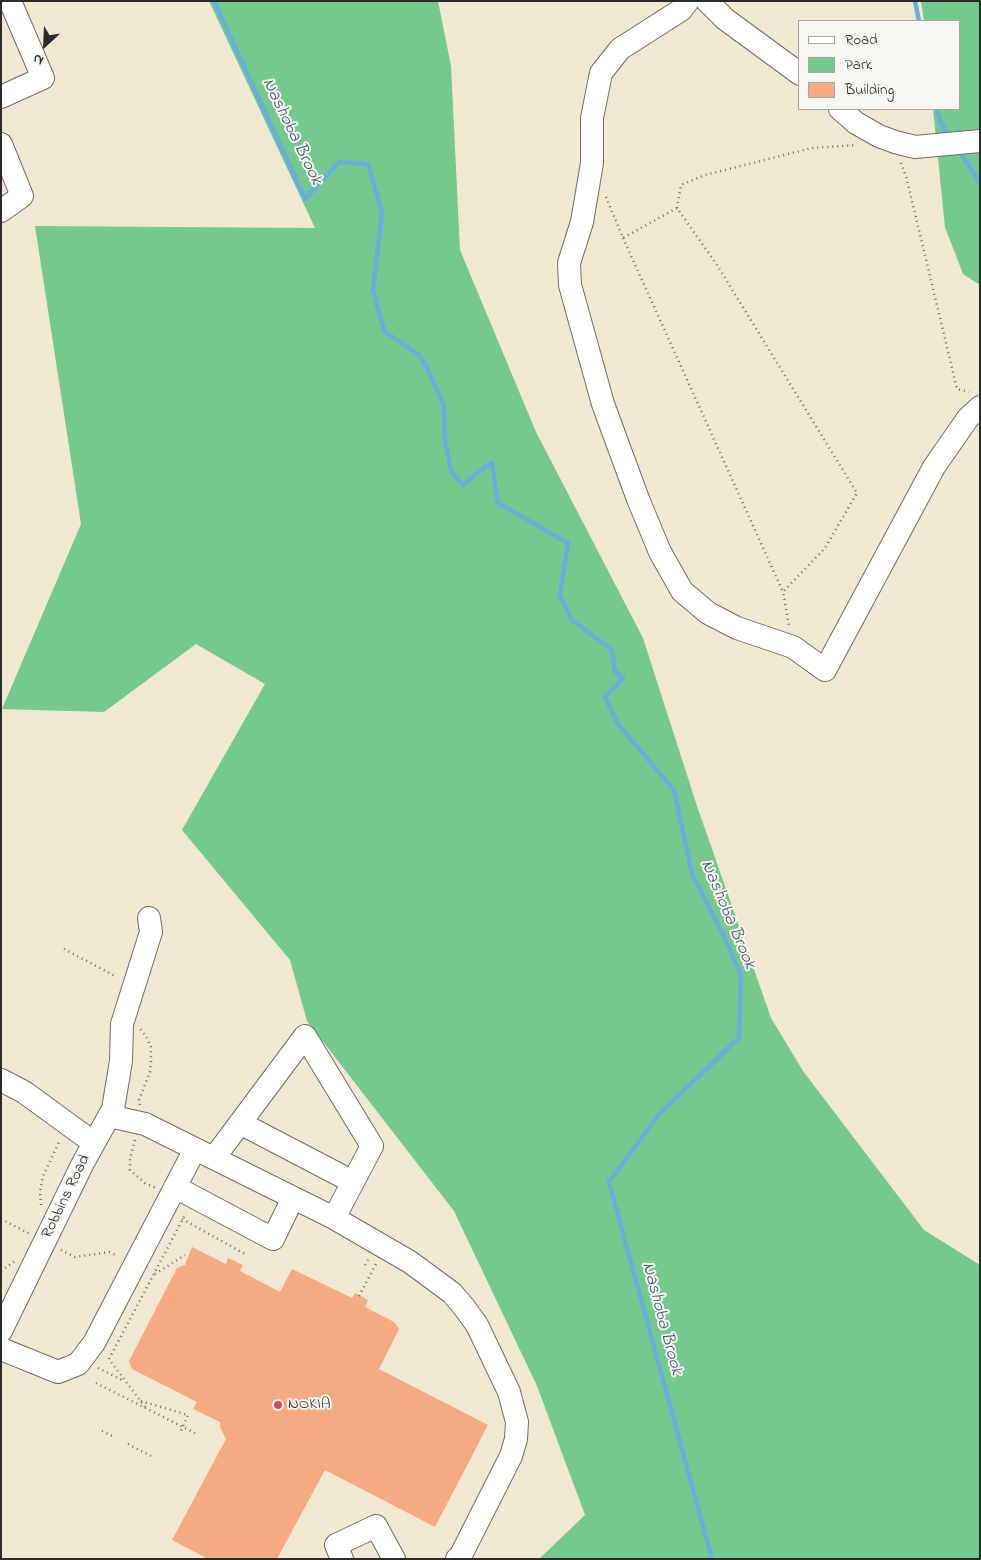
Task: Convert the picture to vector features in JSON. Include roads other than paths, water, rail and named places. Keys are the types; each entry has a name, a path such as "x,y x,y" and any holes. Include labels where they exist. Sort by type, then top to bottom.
{"lane":[{"path":"1,97 43,78 10,1"},
{"path":"688,1 682,10 620,49 601,73 592,118 592,164 582,222 569,263 570,285 603,404 660,552 682,591 708,612 737,628 793,647 825,670 934,466 968,418 976,400"},
{"path":"707,1 726,19 798,73"},
{"path":"841,110 856,123 878,136 915,147 980,141"},
{"path":"1,144 22,196 1,211"},
{"name":"Robbins Road","path":"1,1331 83,1163 113,1109 121,1060 122,1024 151,932 150,918"},
{"path":"1,1348 58,1372 78,1364 94,1343 168,1189 204,1153 240,1123 305,1036 372,1146 334,1218"},
{"path":"1,1080 24,1092 94,1143"},
{"path":"109,1116 145,1124 334,1218 410,1262 452,1293 477,1325 509,1392 517,1422 516,1438 511,1456 462,1555 457,1559"},
{"path":"240,1123 353,1182"},
{"path":"168,1189 273,1239 293,1198"},
{"path":"342,1559 336,1544 376,1526 394,1559"}],"waterway":[{"name":"Nashoba Brook","path":"214,1 305,199 339,162 368,164 382,212 373,290 384,331 419,355 428,370 444,406 445,440 451,471 463,485 492,463 498,503 568,543 560,595 572,620 612,650 615,671 623,678 605,697 618,724 674,790 692,874 722,932 741,975 739,1038 660,1113 609,1182 712,1559"},
{"path":"915,1 919,20"},
{"path":"937,110 940,121 947,133"},
{"path":"962,155 980,183"}],"place":[{"name":"NOKIA","path":"278,1405"}]}
